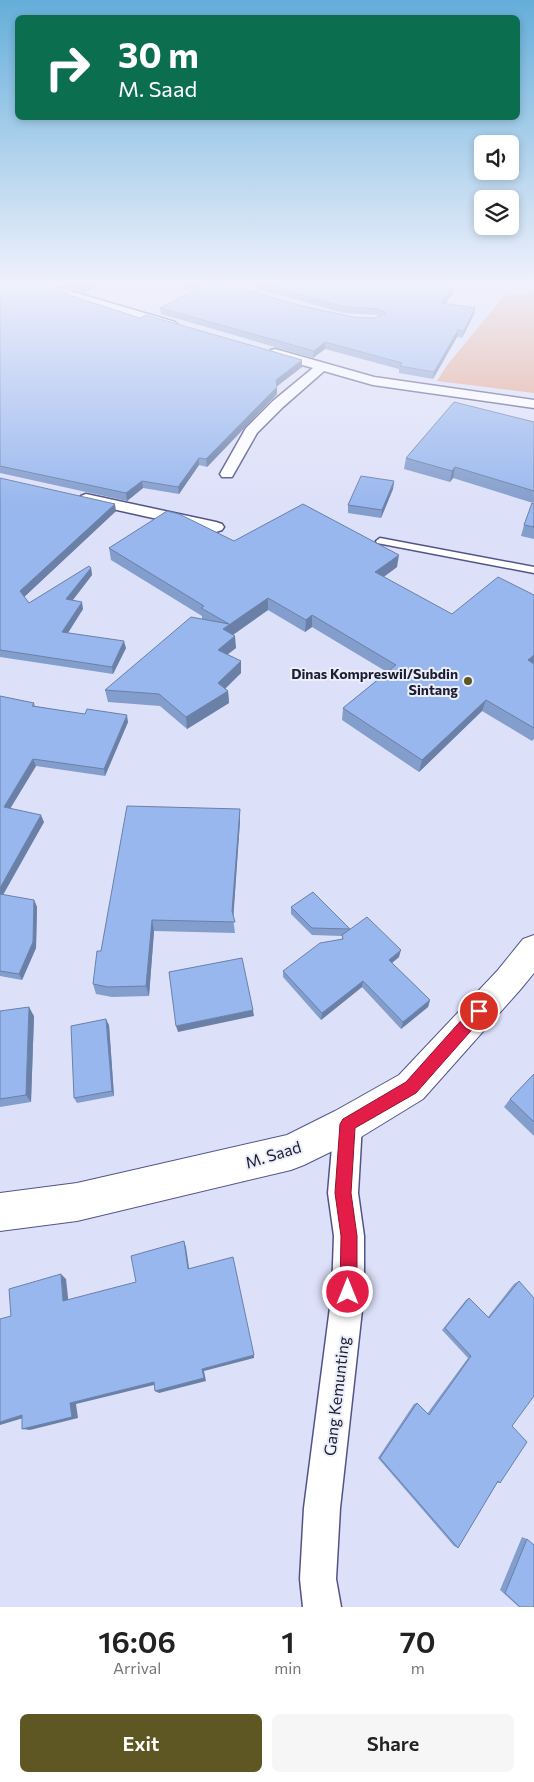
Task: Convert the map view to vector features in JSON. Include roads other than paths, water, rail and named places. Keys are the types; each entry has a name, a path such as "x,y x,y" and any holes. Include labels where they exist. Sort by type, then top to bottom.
{"street":[{"path":"285,356 373,381 534,404"},
{"path":"227,474 251,431 278,404 322,366"},
{"path":"69,496 216,527"},
{"name":"M. Saad","path":"0,1212 77,1202 291,1152 348,1124 411,1088 479,1011 510,980 534,949"},
{"name":"Gang Kemunting","path":"322,1607 318,1579 322,1508 348,1292 349,1236 343,1193 348,1124"}],"lane":[{"path":"380,541 534,570"}],"place":[{"name":"Dinas Kompreswil/Subdin Sintang","path":"468,681"}]}
